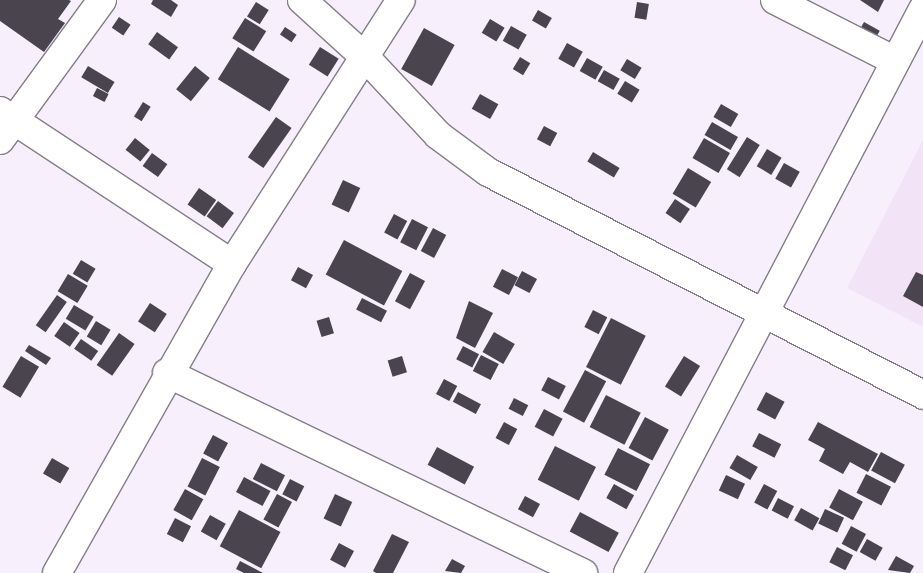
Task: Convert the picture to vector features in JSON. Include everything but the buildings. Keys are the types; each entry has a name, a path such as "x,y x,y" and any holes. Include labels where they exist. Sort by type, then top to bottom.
{"street":[{"path":"102,0 4,124 232,264"},
{"path":"302,0 366,58 438,135 488,172 923,395"},
{"path":"57,573 167,373 232,264 366,58 401,0"},
{"path":"775,0 895,61"},
{"path":"628,573 762,312 923,9"},
{"path":"167,373 583,573"}],"shaded area":[{"path":"923,140 923,327 847,288"}]}
